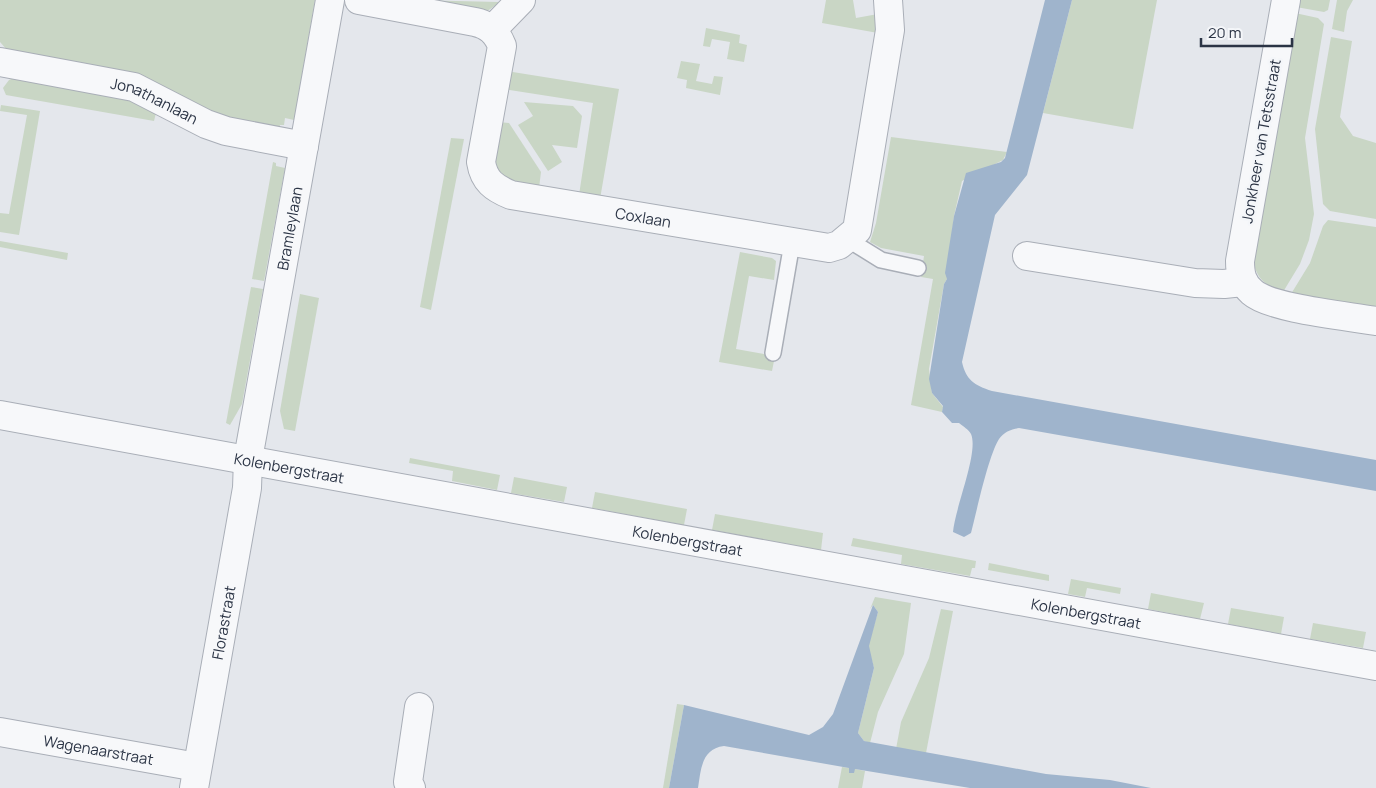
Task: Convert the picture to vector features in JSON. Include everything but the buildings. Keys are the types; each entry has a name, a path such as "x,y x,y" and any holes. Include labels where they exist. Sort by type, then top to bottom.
{"street":[{"name":"Bramleylaan","path":"248,459 330,0"},
{"path":"359,0 484,24 492,30 521,0"},
{"path":"846,239 857,230 890,30 888,0"},
{"name":"Jonkheer van Tetsstraat","path":"1243,282 1240,274 1240,261 1286,0"},
{"name":"Coxlaan","path":"492,30 502,46 481,162 483,174 498,190 511,195 792,243 829,248 839,245 846,239"},
{"name":"Jonathanlaan","path":"1,66 134,87 206,124 226,131 304,146"},
{"path":"1027,256 1195,283 1224,284 1243,282 1253,293 1282,305 1376,321"},
{"name":"Kolenbergstraat","path":"0,415 1376,666"},
{"name":"Florastraat","path":"196,777 247,488 248,459"},
{"path":"411,788 408,782 419,707"},
{"name":"Wagenaarstraat","path":"0,732 196,777"}],"lane":[{"path":"846,239 881,260 918,268"},
{"path":"773,353 792,243"}],"green space":[{"path":"0,0 315,0 294,120 285,118 284,125 280,125 279,131 230,120 8,51 0,42"},
{"path":"413,0 499,2 503,0 486,12"},
{"path":"826,0 853,0 856,18 878,14 878,33 822,23"},
{"path":"1072,0 1157,0 1133,129 1043,113"},
{"path":"1298,0 1330,0 1328,10 1324,12 1296,7"},
{"path":"1337,0 1353,0 1347,11 1344,32 1332,29"},
{"path":"1295,13 1318,18 1324,24 1305,138 1314,214 1309,240 1300,264 1283,292 1267,284 1259,277 1253,260"},
{"path":"706,28 740,35 739,43 747,45 744,62 727,59 730,42 712,39 710,47 703,46"},
{"path":"1331,37 1352,41 1340,117 1353,136 1376,143 1376,219 1330,211 1323,204 1315,129"},
{"path":"681,61 700,64 696,81 712,84 714,76 723,77 720,95 686,88 687,80 677,78"},
{"path":"507,71 619,89 600,199 579,195 593,103 504,89"},
{"path":"14,78 128,96 157,109 154,121 6,95 3,88 9,80"},
{"path":"524,102 573,106 582,116 577,148 552,145 562,162 548,171 518,125 533,116"},
{"path":"1,105 40,111 19,235 0,232 0,213 9,214 27,115 0,111"},
{"path":"498,122 509,123 541,172 539,188 507,182 493,169"},
{"path":"891,137 1007,152 1003,160 962,181 954,216 947,279 944,284 929,369 932,393 943,407 942,412 911,405 933,279 921,277 924,256 881,248 870,242 876,223"},
{"path":"451,138 464,139 431,310 420,307"},
{"path":"273,162 276,163 276,166 285,168 264,281 252,279"},
{"path":"1328,220 1376,227 1376,309 1291,294 1310,263 1323,226"},
{"path":"0,241 68,253 67,260 0,247"},
{"path":"740,252 772,258 776,261 774,280 749,276 736,349 775,356 772,371 719,362"},
{"path":"251,287 263,289 242,404 230,425 226,423"},
{"path":"300,294 319,298 295,431 284,429 280,411"},
{"path":"410,458 500,475 497,490 452,481 453,471 409,463"},
{"path":"514,477 567,487 564,502 511,493"},
{"path":"595,492 687,509 684,525 592,508"},
{"path":"715,514 823,533 821,550 712,530"},
{"path":"853,538 976,561 975,568 972,568 970,576 901,564 902,555 851,546"},
{"path":"989,563 1049,575 1049,581 988,570"},
{"path":"1071,579 1121,588 1120,594 1087,588 1085,597 1068,594"},
{"path":"1151,593 1204,603 1200,619 1148,609"},
{"path":"875,597 911,603 904,654 878,712 870,743 864,741 858,733 874,668 868,646 878,612 873,605 870,609"},
{"path":"1231,608 1284,617 1281,634 1228,624"},
{"path":"941,609 953,611 926,753 896,749 901,722 929,658"},
{"path":"1313,623 1366,632 1363,648 1310,639"},
{"path":"677,704 684,705 669,788 663,788"},
{"path":"842,767 850,768 849,772 855,769 865,771 862,788 838,788"}],"water":[{"path":"1045,0 1072,0 1027,175 995,215 962,362 969,378 976,384 992,391 1376,460 1376,491 1019,428 1003,434 995,447 971,533 964,537 953,532 972,454 973,442 971,434 967,430 959,423 952,423 942,412 943,406 932,393 929,379 944,284 947,279 945,273 954,216 966,173 1001,162 1005,158"},
{"path":"873,605 878,612 869,646 874,668 858,733 864,741 1046,774 1110,780 1151,788 970,788 855,769 854,773 849,773 849,768 724,746 716,748 706,756 701,768 698,788 669,788 684,705 809,735 823,727 833,714"}]}
